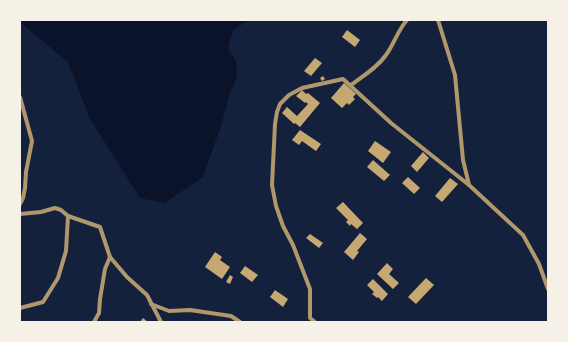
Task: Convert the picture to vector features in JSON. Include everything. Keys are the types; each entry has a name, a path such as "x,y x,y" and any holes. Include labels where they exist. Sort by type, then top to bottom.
{"street":[{"path":"351,85 375,68 387,55 407,20"},
{"path":"438,20 455,75 463,160 469,185"},
{"path":"306,322 310,318 310,289 293,245 283,226 276,206 272,185 273,150 277,112 280,104 289,95 302,88 343,79 391,123 469,185 523,235 539,264 548,289"},
{"path":"20,97 20,103 32,141 26,172 24,193 20,204"},
{"path":"20,214 41,212 55,208 61,210 68,216 100,227 110,257 127,277 147,295 161,322"},
{"path":"20,308 43,302 58,278 66,251 68,216"},
{"path":"94,322 99,313 105,269 110,257"},
{"path":"151,304 169,310 190,310 230,316 240,322"},
{"path":"310,318 315,322"}],"water":[{"path":"20,20 249,20 233,30 228,49 236,61 237,77 230,93 221,126 203,177 165,203 140,198 90,119 68,62 23,25"}],"building":[{"path":"347,30 360,40 355,47 342,37"},
{"path":"315,58 322,63 311,76 304,71"},
{"path":"323,76 325,79 322,81 320,78"},
{"path":"344,83 356,94 353,97 355,99 349,105 347,103 342,108 331,98"},
{"path":"302,90 320,103 300,127 295,123 294,124 282,113 287,107 297,116 308,104 296,96"},
{"path":"300,130 321,144 316,151 302,141 299,145 292,140"},
{"path":"375,141 391,152 383,163 368,151"},
{"path":"423,152 429,158 417,172 411,166"},
{"path":"373,160 390,175 384,181 367,167"},
{"path":"408,177 420,188 414,194 402,183"},
{"path":"450,178 458,184 442,202 435,196"},
{"path":"343,202 363,223 357,229 351,224 350,226 346,222 348,220 336,208"},
{"path":"360,233 367,239 357,251 359,252 353,260 344,252"},
{"path":"310,234 323,243 319,248 306,238"},
{"path":"215,252 222,257 220,260 230,267 222,279 205,267"},
{"path":"387,263 393,269 389,274 399,283 393,289 377,274"},
{"path":"245,266 258,275 252,282 240,273"},
{"path":"230,275 233,277 230,284 226,282"},
{"path":"426,278 434,285 416,304 408,297"},
{"path":"373,279 388,294 382,301 372,294 374,292 367,285"},
{"path":"275,290 288,299 283,307 270,297"},
{"path":"143,318 148,322 140,322"}]}
